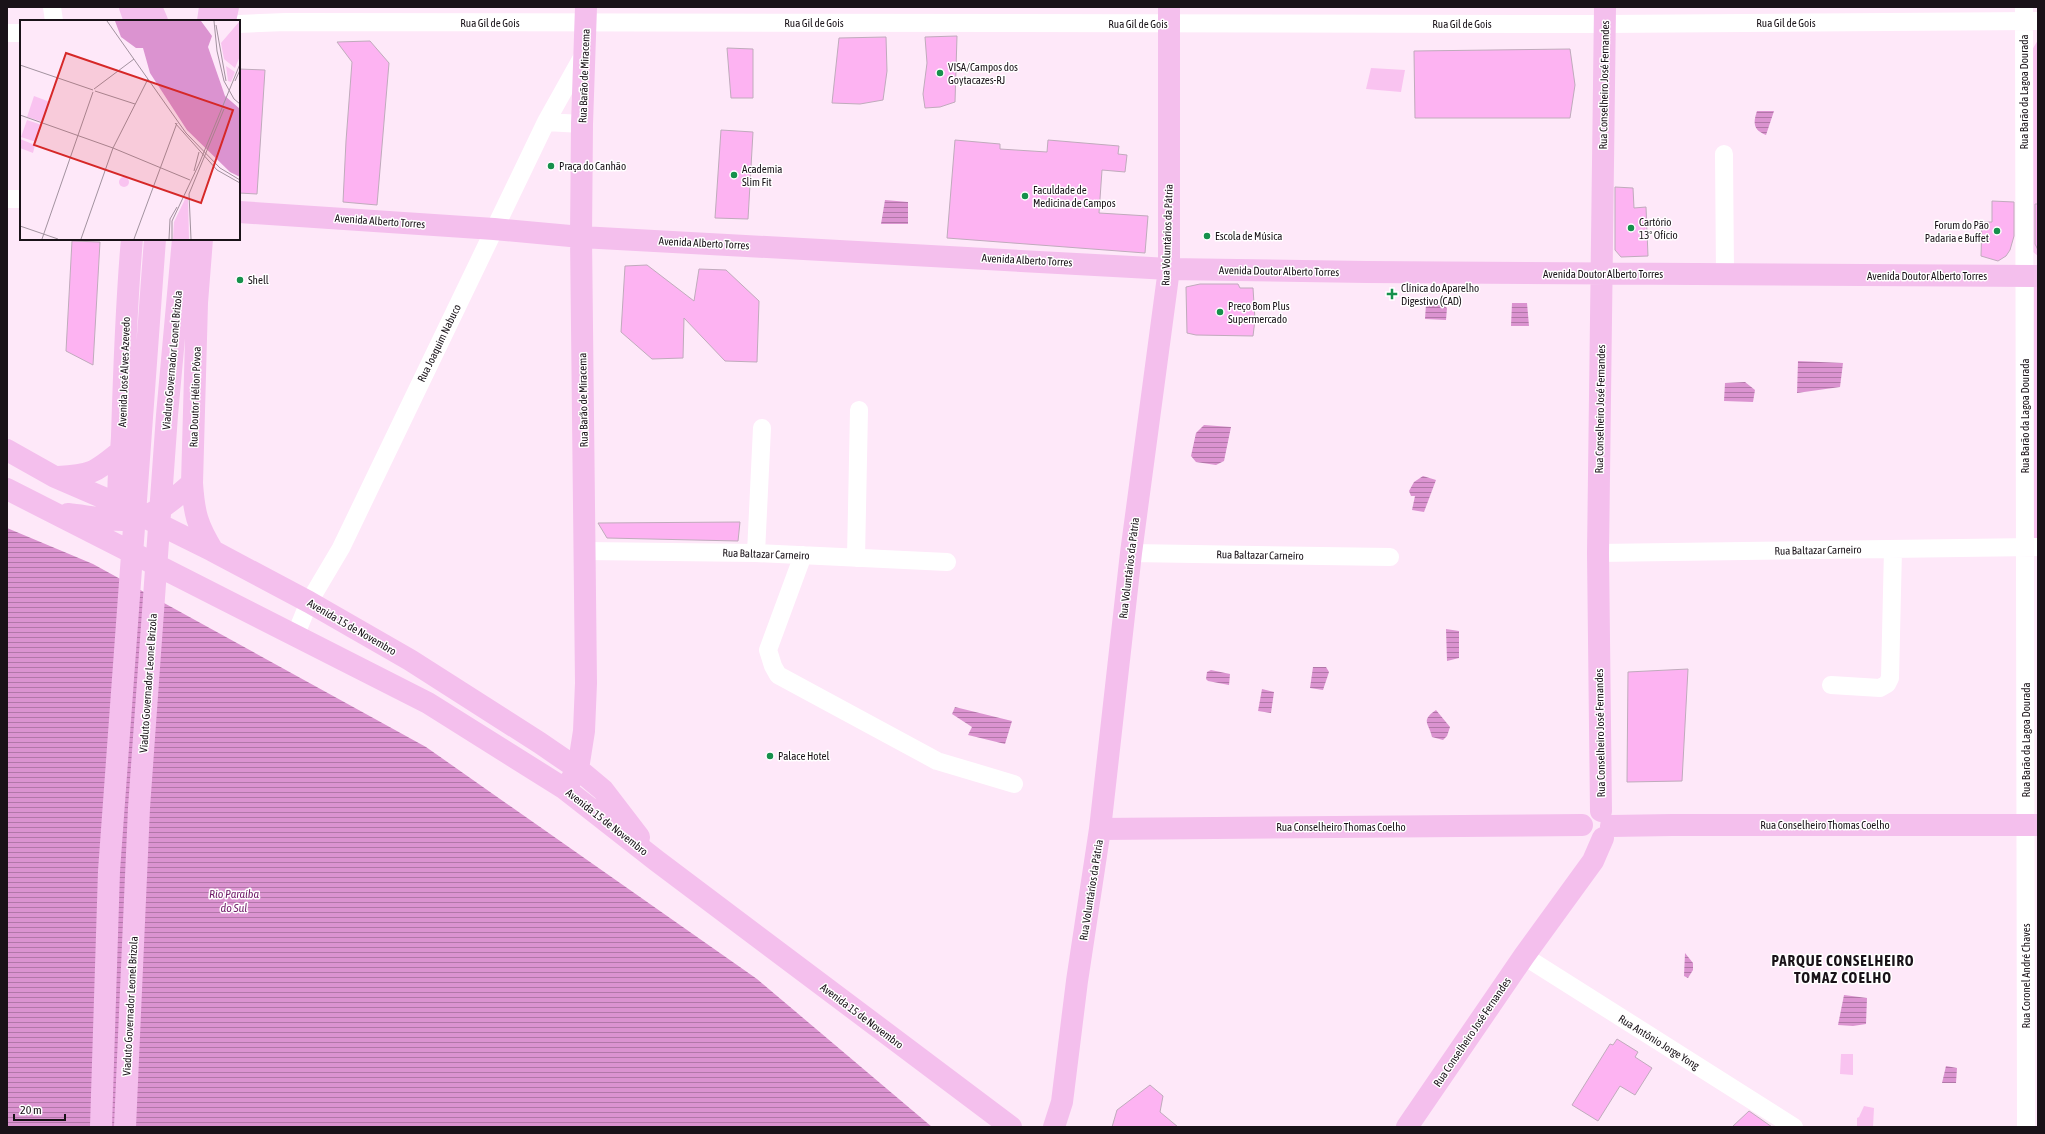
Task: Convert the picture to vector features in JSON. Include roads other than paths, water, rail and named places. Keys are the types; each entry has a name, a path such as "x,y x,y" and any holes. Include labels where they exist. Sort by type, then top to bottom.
{"main road":[{"path":"130,7 135,20"},
{"path":"151,7 157,20"},
{"path":"208,20 210,7"},
{"path":"225,20 228,7"},
{"name":"Rua Barão de Miracema","path":"564,789 578,769 584,731 586,690 581,237 582,124 586,15"},
{"name":"Rua Voluntários da Pátria","path":"1054,1127 1062,1102 1077,981 1100,829 1131,553 1169,269 1169,15"},
{"name":"Rua Conselheiro José Fernandes","path":"1407,1127 1524,956 1593,861 1605,825 1598,553 1605,16"},
{"name":"Avenida Alberto Torres","path":"240,212 494,228 581,237 1169,269"},
{"name":"Avenida José Alves Azevedo","path":"129,514 118,489 121,451 127,292 132,240"},
{"path":"101,1127 109,872 155,240"},
{"name":"Viaduto Governador Leonel Brizola","path":"124,1127 140,800 167,415 183,240"},
{"name":"Rua Doutor Hélion Póvoa","path":"202,240 197,303 192,483 194,509 197,522 201,532 213,551"},
{"name":"Avenida Doutor Alberto Torres","path":"1169,269 1602,274 2031,276"},
{"path":"127,292 141,309 152,314 166,317 193,309 197,303"},
{"path":"124,358 132,347 143,341 176,342 186,349 196,368"},
{"name":"Avenida 15 de Novembro","path":"7,450 54,477 129,514 213,551 309,602 416,664 578,769 603,790 657,861"},
{"path":"54,477 92,473 121,451"},
{"path":"54,512 129,514 169,504 192,483"},
{"name":"Avenida 15 de Novembro","path":"7,489 296,634 428,703 564,789 657,861 1011,1127"},
{"path":"129,514 138,542 172,573"},
{"name":"Rua Conselheiro Thomas Coelho","path":"1100,829 1582,825 1590,812 1605,825 2032,825"}],"street":[{"path":"52,7 54,20"},
{"name":"Rua Gil de Gois","path":"240,24 288,14 2029,16"},
{"name":"Rua Barão da Lagoa Dourada","path":"2029,16 2032,825"},
{"path":"7,34 20,33"},
{"name":"Rua Joaquim Nabuco","path":"296,634 309,602 341,548 546,122 584,53"},
{"path":"546,122 582,124"},
{"path":"1724,154 1725,274"},
{"path":"7,199 20,199"},
{"path":"856,558 859,410"},
{"path":"756,553 762,428"},
{"name":"Rua Baltazar Carneiro","path":"1598,553 2031,547"},
{"path":"1831,685 1880,688 1887,684 1890,678 1893,549"},
{"name":"Rua Baltazar Carneiro","path":"585,551 756,553 947,562"},
{"name":"Rua Baltazar Carneiro","path":"1131,553 1390,557"},
{"path":"803,555 768,650 772,666 778,676 937,761 1014,784"},
{"name":"Rua Coronel André Chaves","path":"2026,1127 2032,825"},
{"name":"Rua Antônio Jorge Yong","path":"1524,956 1794,1127"}],"water":[{"path":"1757,111 1774,111 1766,135 1759,131 1755,126"},
{"path":"885,200 908,202 908,224 881,224"},
{"path":"1512,303 1527,303 1529,326 1511,326"},
{"path":"1426,304 1443,305 1447,308 1446,320 1425,319"},
{"path":"1798,361 1843,363 1840,387 1797,393"},
{"path":"1745,382 1755,390 1753,402 1724,401 1725,383"},
{"path":"1204,425 1231,427 1224,461 1216,465 1196,462 1191,456 1196,433"},
{"path":"1423,476 1436,480 1424,512 1412,510 1415,496 1411,496 1409,491 1414,482"},
{"name":"Rio Paraíba do Sul","path":"7,528 93,564 426,747 757,979 932,1127 7,1127"},
{"path":"1446,629 1459,631 1459,658 1447,661"},
{"path":"1313,667 1326,667 1329,672 1323,690 1310,688"},
{"path":"1211,670 1230,674 1229,685 1208,681 1206,679 1207,672"},
{"path":"1262,689 1274,692 1271,713 1258,711"},
{"path":"955,707 1012,721 1005,744 968,735 972,727 952,714"},
{"path":"1436,710 1450,727 1447,736 1443,740 1432,737 1427,722 1428,717"},
{"path":"1685,953 1693,963 1693,970 1688,978 1684,976"},
{"path":"1844,995 1867,998 1866,1024 1853,1026 1838,1025"},
{"path":"1946,1066 1957,1068 1956,1083 1942,1083"}],"place":[{"name":"VISA/Campos dos Goytacazes-RJ","path":"940,73"},
{"name":"Praça do Canhão","path":"551,166"},
{"name":"Academia Slim Fit","path":"734,175"},
{"name":"Faculdade de Medicina de Campos","path":"1025,196"},
{"name":"Cartório 13º Ofício","path":"1631,228"},
{"name":"Forum do Pão Padaria e Buffet","path":"1997,231"},
{"name":"Escola de Música","path":"1207,236"},
{"name":"Shell","path":"240,280"},
{"name":"Clínica do Aparelho Digestivo (CAD)","path":"1392,294"},
{"name":"Preço Bom Plus Supermercado","path":"1220,312"},
{"name":"Palace Hotel","path":"770,756"}],"district":[{"name":"PARQUE CONSELHEIRO TOMAZ COELHO","path":"1843,970"}]}
